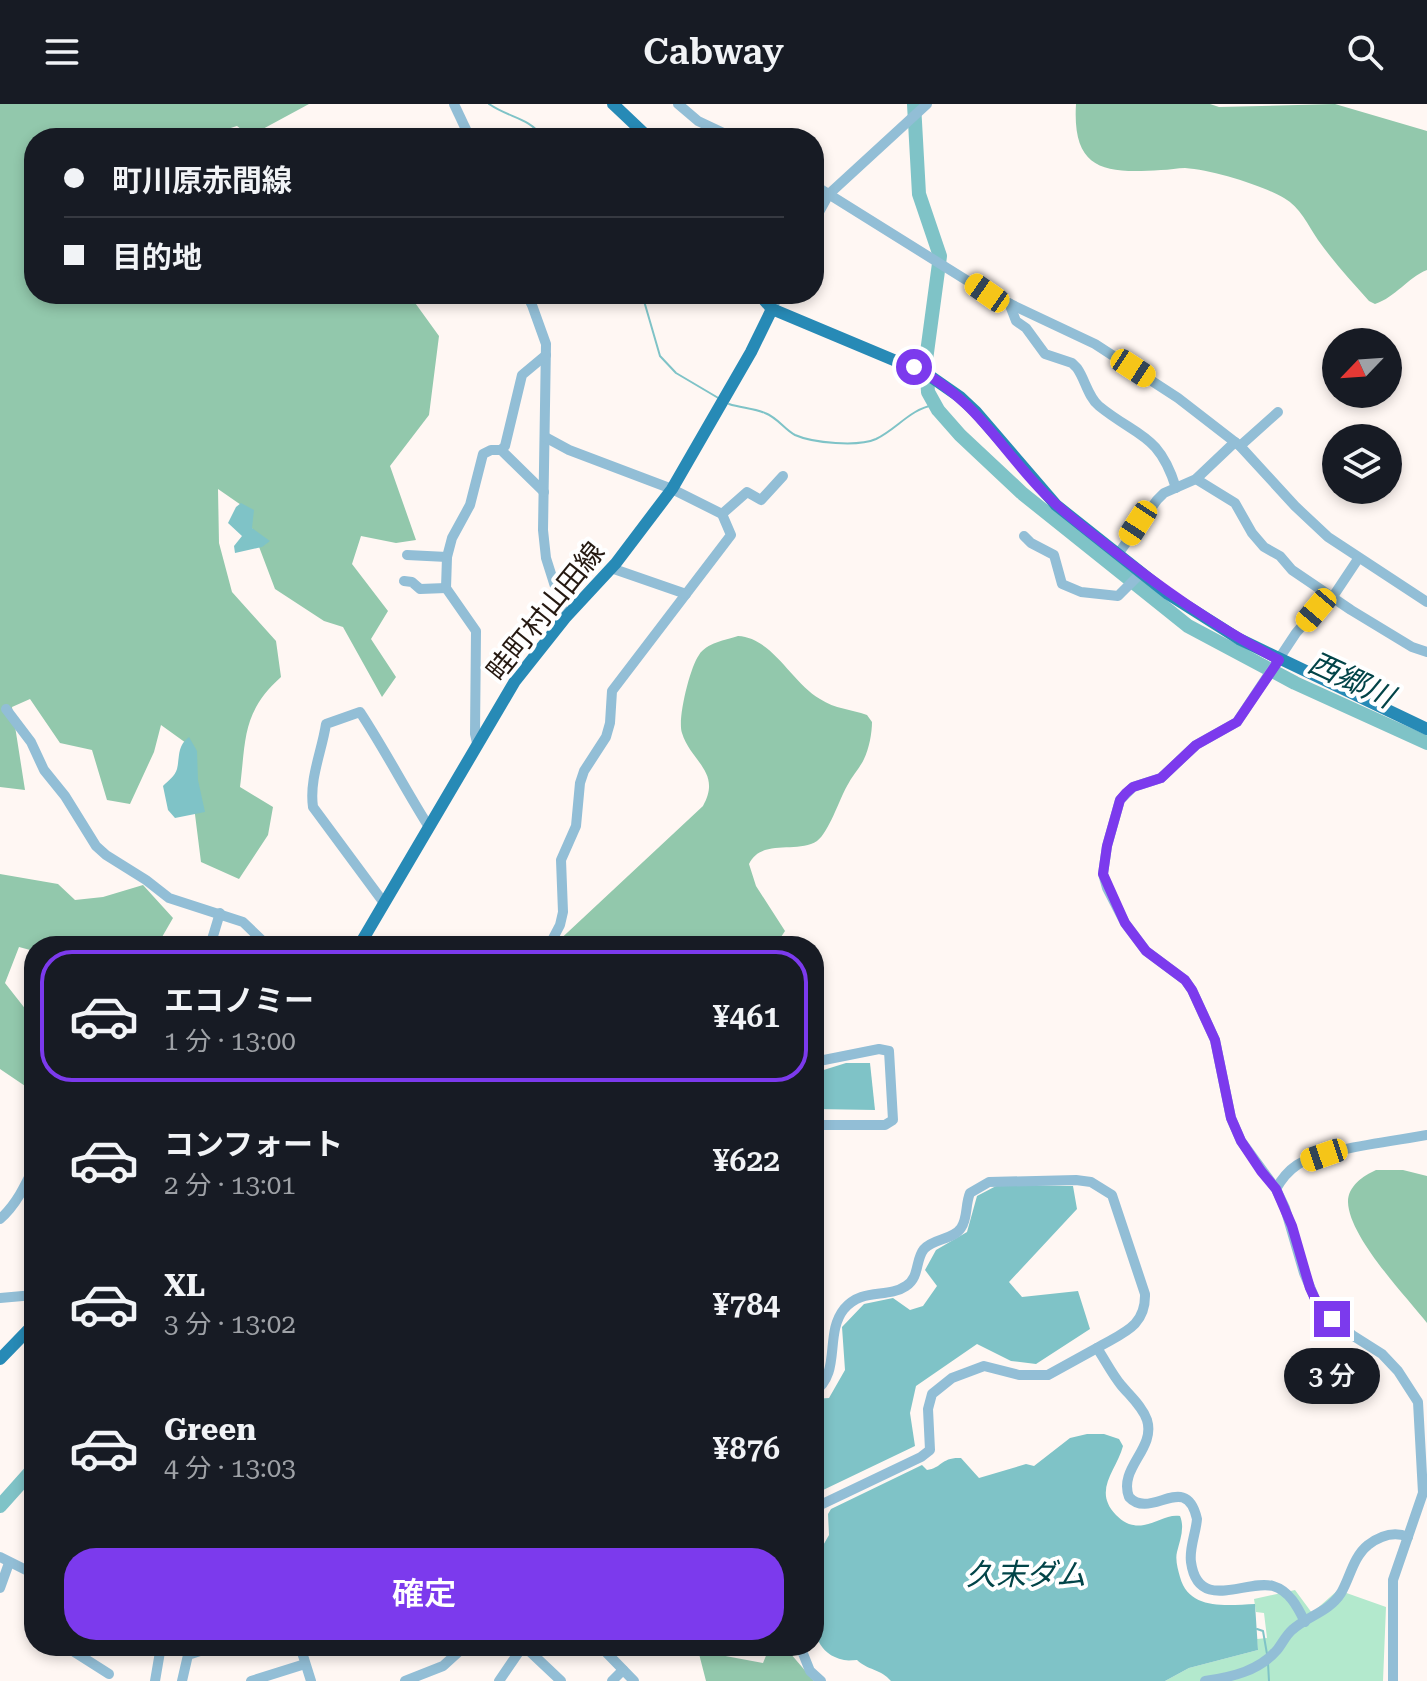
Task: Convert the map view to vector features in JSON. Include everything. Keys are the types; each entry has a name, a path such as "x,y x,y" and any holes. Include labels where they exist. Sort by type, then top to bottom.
{"main road":[{"path":"613,104 638,128"},
{"path":"768,304 772,309 914,367 939,382 976,412 1043,493 1141,573 1200,616 1276,664 1427,729"},
{"name":"畦町村山田線","path":"365,936 515,681 565,618 611,568 672,489 751,352 772,309"},
{"path":"0,1359 24,1334"}],"street":[{"path":"454,104 465,128"},
{"path":"678,104 698,121 713,128"},
{"path":"824,203 829,194 925,106"},
{"path":"824,191 987,293 1095,344 1178,398 1238,444 1308,519 1358,559 1427,602"},
{"path":"1009,303 1016,321 1026,328 1045,354 1072,363 1098,405 1135,428 1157,447 1176,488"},
{"path":"535,304 546,355 543,530 546,558 565,618"},
{"path":"772,309 774,304"},
{"path":"501,450 508,434 522,375 546,355"},
{"path":"1118,554 1164,493 1196,479 1278,412"},
{"path":"545,437 569,450 672,489 722,514 731,535 612,691 606,737 584,771 576,826 561,860 563,912 553,936"},
{"path":"477,743 476,631 446,588 447,557 452,538 470,505 483,454 491,450 501,450 544,492"},
{"path":"722,514 747,492 761,500 783,476"},
{"path":"1196,479 1235,503 1252,533 1292,570 1412,647 1427,652"},
{"path":"1024,536 1054,555 1062,584 1070,590 1118,596 1141,573"},
{"path":"407,555 447,557"},
{"path":"1358,559 1332,598 1316,610 1296,633 1237,722 1196,745 1161,778 1133,787 1120,800 1103,874 1125,923 1146,951 1185,980 1192,990 1215,1040 1231,1118 1241,1141 1276,1189 1292,1226 1304,1273 1316,1301 1352,1335 1382,1354 1398,1371 1418,1402 1423,1493 1393,1580 1393,1681"},
{"path":"611,568 686,594"},
{"path":"404,581 412,582 420,589 446,588"},
{"path":"6,709 31,742 44,770 65,796 96,846 169,898 243,922 258,936"},
{"path":"384,903 313,807 316,763 324,744 326,724 360,712 395,765 399,780 429,827"},
{"path":"213,936 220,913"},
{"path":"824,1060 879,1049 889,1051 893,1120 885,1125 824,1125"},
{"path":"1276,1189 1295,1166 1305,1161 1427,1135"},
{"path":"824,1384 828,1377 834,1328 845,1309 866,1295 898,1290 914,1279 922,1252 929,1245 957,1233 966,1218 966,1202 970,1193 989,1182 1076,1180 1091,1182 1112,1195 1145,1294 1146,1305 1141,1320 1048,1375 1019,1375 984,1366 952,1378 932,1394 928,1409 930,1450 824,1503"},
{"path":"0,1219 24,1188"},
{"path":"0,1298 24,1296"},
{"path":"1097,1348 1147,1421 1149,1432 1145,1444 1126,1480 1129,1497 1147,1506 1165,1497 1186,1500 1197,1519 1191,1562 1200,1582 1209,1589 1227,1592 1275,1587 1292,1599 1305,1622"},
{"path":"1205,1681 1251,1670 1262,1664 1292,1629 1328,1608 1340,1596 1358,1556 1367,1546 1387,1535 1408,1537"},
{"path":"0,1588 5,1560 24,1569"},
{"path":"81,1656 109,1674"},
{"path":"155,1681 159,1656"},
{"path":"182,1681 188,1656"},
{"path":"303,1656 311,1681"},
{"path":"405,1681 443,1666 454,1656"},
{"path":"499,1681 517,1656"},
{"path":"535,1656 561,1681"},
{"path":"611,1656 634,1681"},
{"path":"804,1656 810,1671 821,1681"},
{"path":"251,1681 305,1664"},
{"path":"612,1681 623,1670"}],"green space":[{"path":"0,104 309,104 265,128 24,128 24,304 416,304 439,336 429,415 390,466 416,540 396,543 361,536 352,564 388,611 371,639 396,677 382,697 343,627 324,621 275,589 244,507 218,489 219,543 232,592 276,641 281,677 259,702 245,740 240,787 273,807 268,835 239,879 201,862 186,743 161,725 154,752 130,804 107,800 92,750 60,743 30,699 12,707 25,790 0,787"},
{"path":"1076,104 1210,104 1219,107 1335,104 1427,131 1427,270 1375,304 1336,263 1295,206 1275,193 1196,169 1123,171 1096,163 1086,155 1080,143"},
{"path":"738,636 762,644 820,699 867,715 872,722 866,755 821,837 809,845 762,851 749,864 756,886 785,931 782,936 564,936 703,806 709,784 703,768 686,743 681,717 695,661 702,651 717,642"},
{"path":"0,874 58,884 75,900 103,897 143,885 173,918 163,936 24,936 24,948 19,947 5,983 24,1007 24,1085 0,1069"},
{"path":"1376,1170 1403,1170 1427,1176 1427,1323 1380,1265 1351,1216 1348,1202 1353,1186"},
{"path":"1295,1590 1312,1613 1338,1590 1386,1607 1383,1681 1165,1681 1189,1668 1258,1650 1257,1639 1267,1638 1264,1613 1256,1612 1254,1599"},
{"path":"700,1656 725,1656 763,1663 766,1656 793,1656 814,1681 706,1681"}],"water":[{"path":"241,503 254,510 252,528 270,541 262,547 235,553 234,546 242,536 228,523"},
{"path":"189,737 197,751 198,780 205,812 175,818 168,810 163,786 176,772 181,748"},
{"path":"846,1063 870,1063 875,1110 824,1109 824,1070"},
{"path":"998,1185 1073,1186 1077,1209 1009,1282 1022,1297 1078,1291 1090,1329 1036,1364 1011,1361 977,1344 916,1386 910,1413 915,1446 824,1490 824,1398 829,1398 845,1370 842,1327 864,1304 893,1298 910,1310 923,1306 937,1286 925,1270 936,1250 967,1232 977,1196"},
{"name":"久末ダム","path":"1104,1434 1119,1439 1123,1446 1106,1489 1109,1506 1128,1524 1149,1524 1180,1516 1182,1530 1177,1562 1185,1588 1192,1596 1210,1604 1255,1604 1258,1650 1189,1668 1165,1681 891,1681 857,1660 844,1660 824,1649 824,1544 829,1535 828,1514 831,1509 922,1465 927,1470 949,1459 961,1458 979,1478 1026,1464 1034,1466 1070,1438"}],"waterway":[{"path":"489,104 534,128"},
{"name":"西郷川","path":"914,104 919,194 940,256 926,360 928,392 938,410 1023,494 1188,626 1295,683 1427,743"},
{"path":"645,304 660,356 676,373 720,399"},
{"path":"729,404 765,413 791,433 803,438 847,443 876,439 911,415 934,405"},
{"path":"0,1506 24,1479"},
{"path":"1257,1629 1263,1631 1267,1654"},
{"path":"1268,1663 1269,1681"}],"route":[{"path":"914,367 960,397 976,412 1056,505 1168,594 1200,616 1279,660 1237,722 1196,745 1161,778 1133,787 1120,800 1103,874 1116,907 1146,951 1185,980 1192,990 1215,1040 1231,1118 1241,1141 1276,1189 1292,1226 1310,1288 1316,1301 1332,1319"}]}
